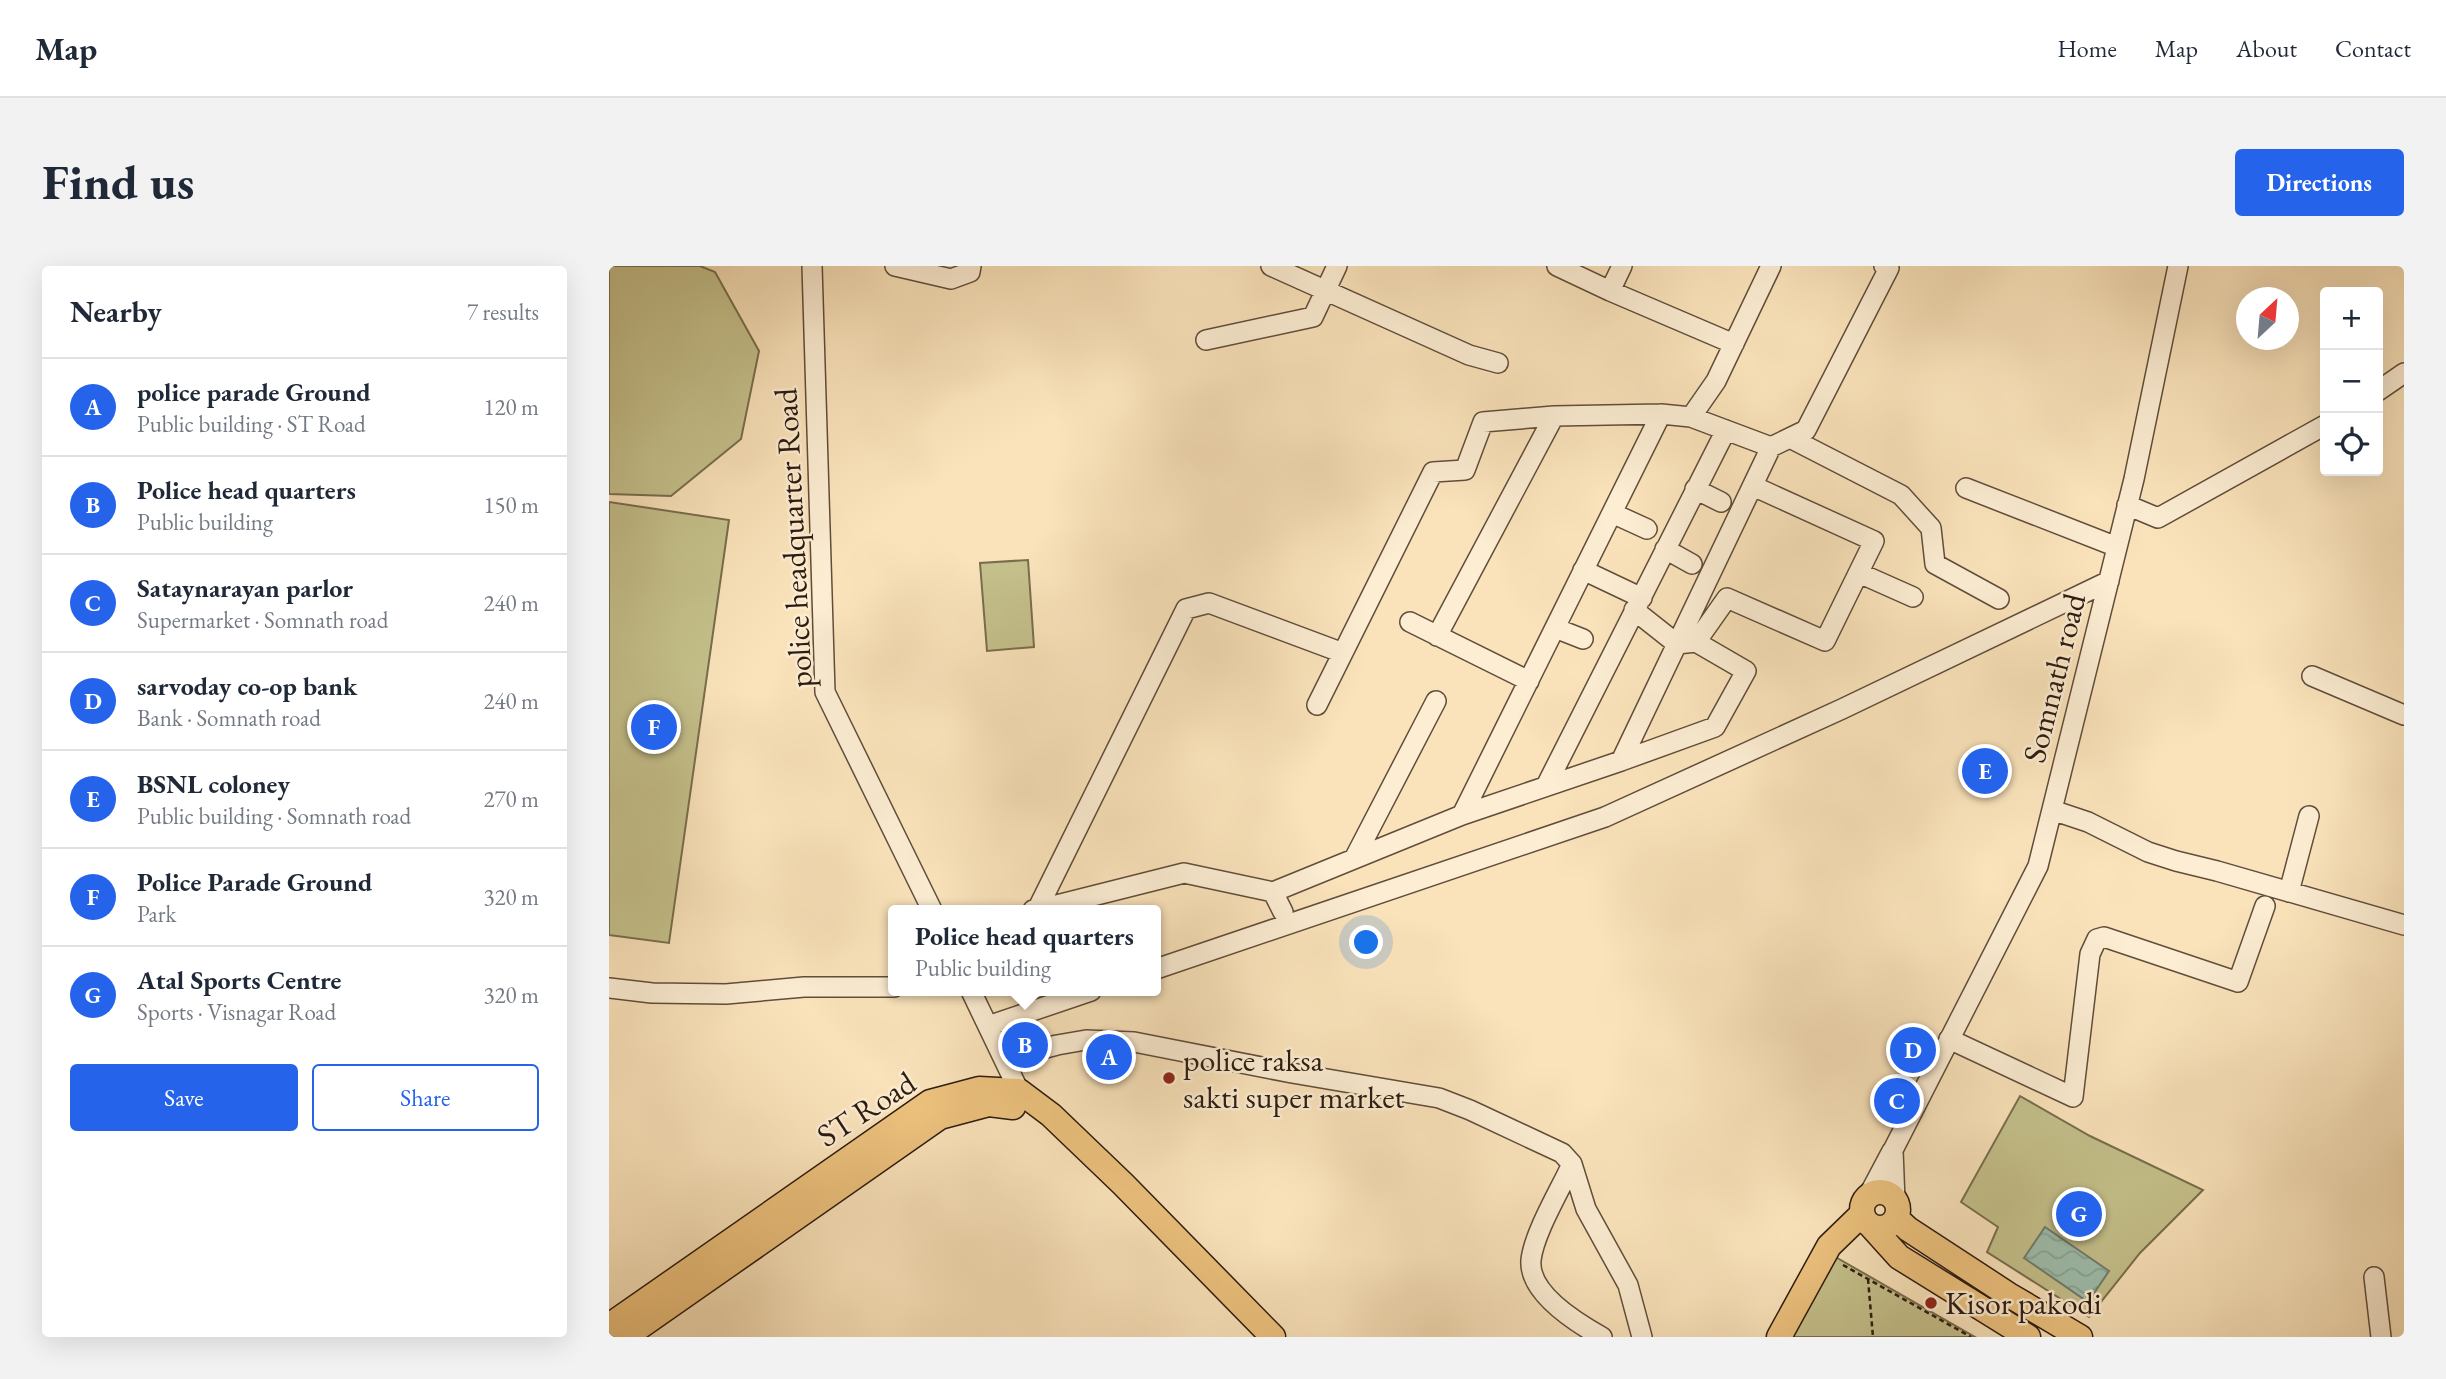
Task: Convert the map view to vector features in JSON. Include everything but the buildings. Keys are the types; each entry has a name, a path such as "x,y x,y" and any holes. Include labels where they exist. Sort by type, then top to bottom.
{"main road":[{"name":"ST Road","path":"609,1326 930,1102 979,1089 1018,1100 1048,1126 1257,1337"},
{"name":"ST Road","path":"625,1337 940,1117 989,1104 1018,1100"},
{"path":"1018,1100 1051,1115 1123,1184 1273,1337"},
{"path":"1866,1216 1885,1227 1895,1210 1908,1229 2009,1295 2080,1337"},
{"path":"1793,1337 1834,1260 1866,1216"},
{"path":"1779,1337 1829,1246 1866,1216"},
{"path":"1866,1216 1899,1257 2028,1337"}],"street":[{"name":"police headquarter Road","path":"812,266 825,692 930,905"},
{"path":"895,266 951,279 970,272 971,266"},
{"path":"1206,340 1313,317 1337,266"},
{"path":"1557,266 1734,344"},
{"path":"1610,291 1622,266"},
{"path":"1691,417 1716,381 1771,266"},
{"path":"1621,761 1687,643 1772,447 1806,430 1889,268 1884,266"},
{"name":"Somnath road","path":"1895,1210 1893,1150 2038,866 2127,505 2178,266"},
{"path":"1282,269 1325,292 1469,355 1498,363"},
{"path":"2383,388 2404,373"},
{"path":"1317,705 1433,472 1465,470 1483,422 1554,416 1661,414 1691,417 1772,447"},
{"path":"1462,815 1661,414"},
{"path":"1437,636 1554,416"},
{"path":"2127,505 2158,518 2320,428"},
{"path":"1546,786 1725,430"},
{"path":"1790,438 1901,495 1931,528 1935,564 1999,599"},
{"path":"1687,643 1727,598 1825,641 1874,541 1753,486"},
{"path":"1966,488 2117,547"},
{"path":"1695,489 1721,502"},
{"path":"1612,513 1647,529"},
{"path":"1665,549 1692,564"},
{"path":"1055,905 1184,873 1273,892 1462,815 1715,727 1746,671 1687,643 1638,604 1583,570"},
{"path":"1859,573 1913,597"},
{"path":"1161,967 1605,817 1842,709 2109,581"},
{"path":"1038,905 1186,609 1209,603 1343,653"},
{"path":"1411,622 1529,681"},
{"path":"1555,628 1583,639"},
{"path":"2312,676 2404,715"},
{"path":"1354,859 1436,701"},
{"path":"2052,810 2088,822 2148,852 2176,862 2404,925"},
{"path":"2289,892 2309,816"},
{"path":"1273,892 1283,912"},
{"path":"1949,1039 2073,1097 2090,954 2097,939 2104,937 2238,982 2265,906"},
{"path":"609,988 652,993 726,994 804,987 888,987"},
{"path":"973,996 1004,1059 1018,1100"},
{"path":"988,1026 1076,996"},
{"path":"1004,1059 1086,1040 1134,1042 1439,1098 1470,1110 1562,1153 1573,1164 1586,1209 1628,1284 1642,1337"},
{"path":"1866,1216 1893,1150"},
{"path":"1573,1164 1537,1238 1531,1261 1533,1273 1540,1288 1558,1309 1602,1337"},
{"path":"2374,1277 2381,1337"}],"path":[{"path":"1834,1260 1971,1337"},
{"path":"1868,1279 1873,1337"}],"shaded area":[{"path":"609,266 700,266 715,272 759,351 741,439 671,496 609,494"},
{"path":"609,502 729,520 669,943 609,935"},
{"path":"1028,560 1034,647 987,651 980,563"},
{"path":"2020,1096 2090,1136 2203,1190 2140,1253 2089,1317 1987,1252 1998,1227 1961,1202"},
{"path":"1832,1255 1975,1337 1790,1337"}],"water":[{"path":"2045,1227 2109,1271 2088,1302 2024,1258"}],"place":[{"name":"Police Parade Ground","path":"654,727"},
{"name":"BSNL coloney","path":"1985,771"},
{"name":"Police head quarters","path":"1025,1045"},
{"name":"sarvoday co-op bank","path":"1913,1050"},
{"name":"police parade Ground","path":"1109,1057"},
{"name":"police raksa sakti super market","path":"1169,1078"},
{"name":"Sataynarayan parlor","path":"1897,1101"},
{"name":"Atal Sports Centre","path":"2079,1214"},
{"name":"Kisor pakodi","path":"1931,1303"}]}
